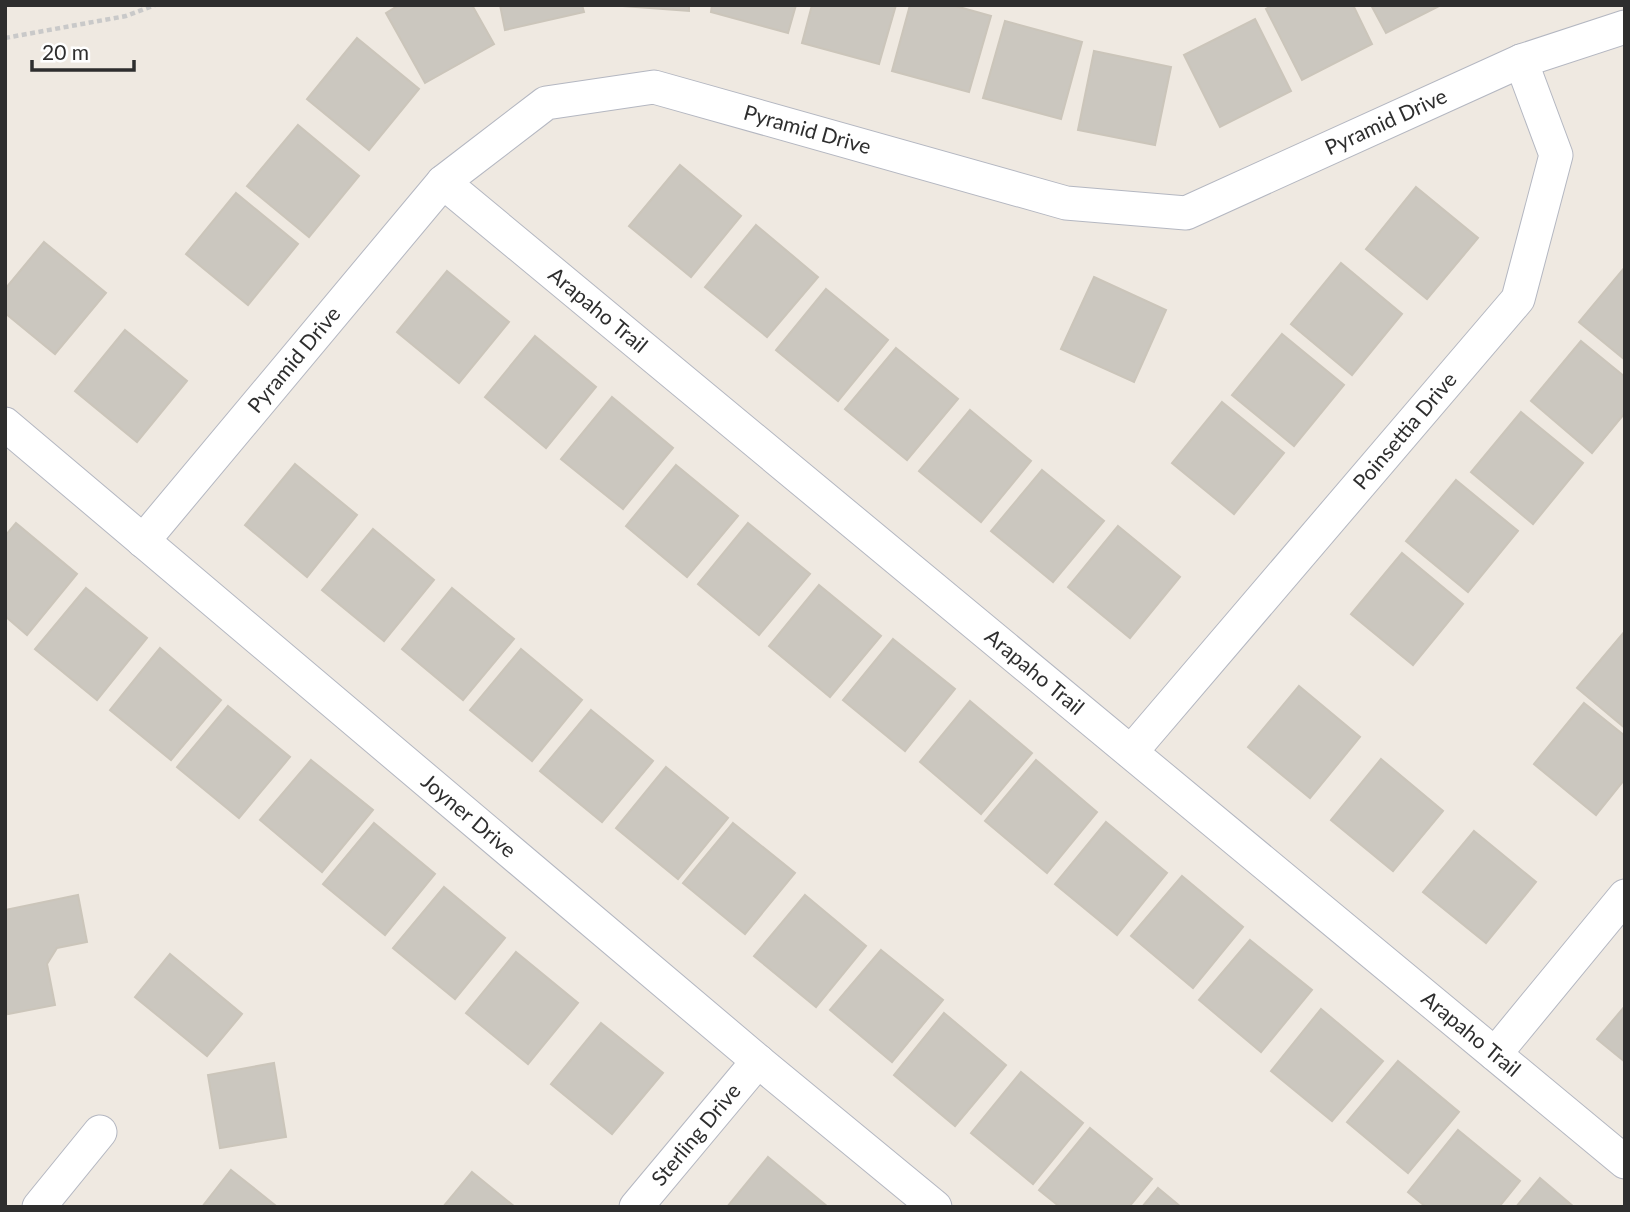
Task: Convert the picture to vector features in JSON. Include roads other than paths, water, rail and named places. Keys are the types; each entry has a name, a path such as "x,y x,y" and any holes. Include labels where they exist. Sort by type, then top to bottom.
{"street":[{"name":"Pyramid Drive","path":"144,541 443,182 546,103 654,86 1066,203 1186,213 1521,61 1625,27"},
{"name":"Poinsettia Drive","path":"1131,752 1518,299 1556,155 1521,61"},
{"name":"Arapaho Trail","path":"443,182 1625,1162"},
{"name":"Joyner Drive","path":"5,424 758,1061 935,1207"},
{"path":"1495,1055 1625,896"},
{"name":"Sterling Drive","path":"636,1207 758,1061"},
{"path":"39,1207 100,1132"}]}
